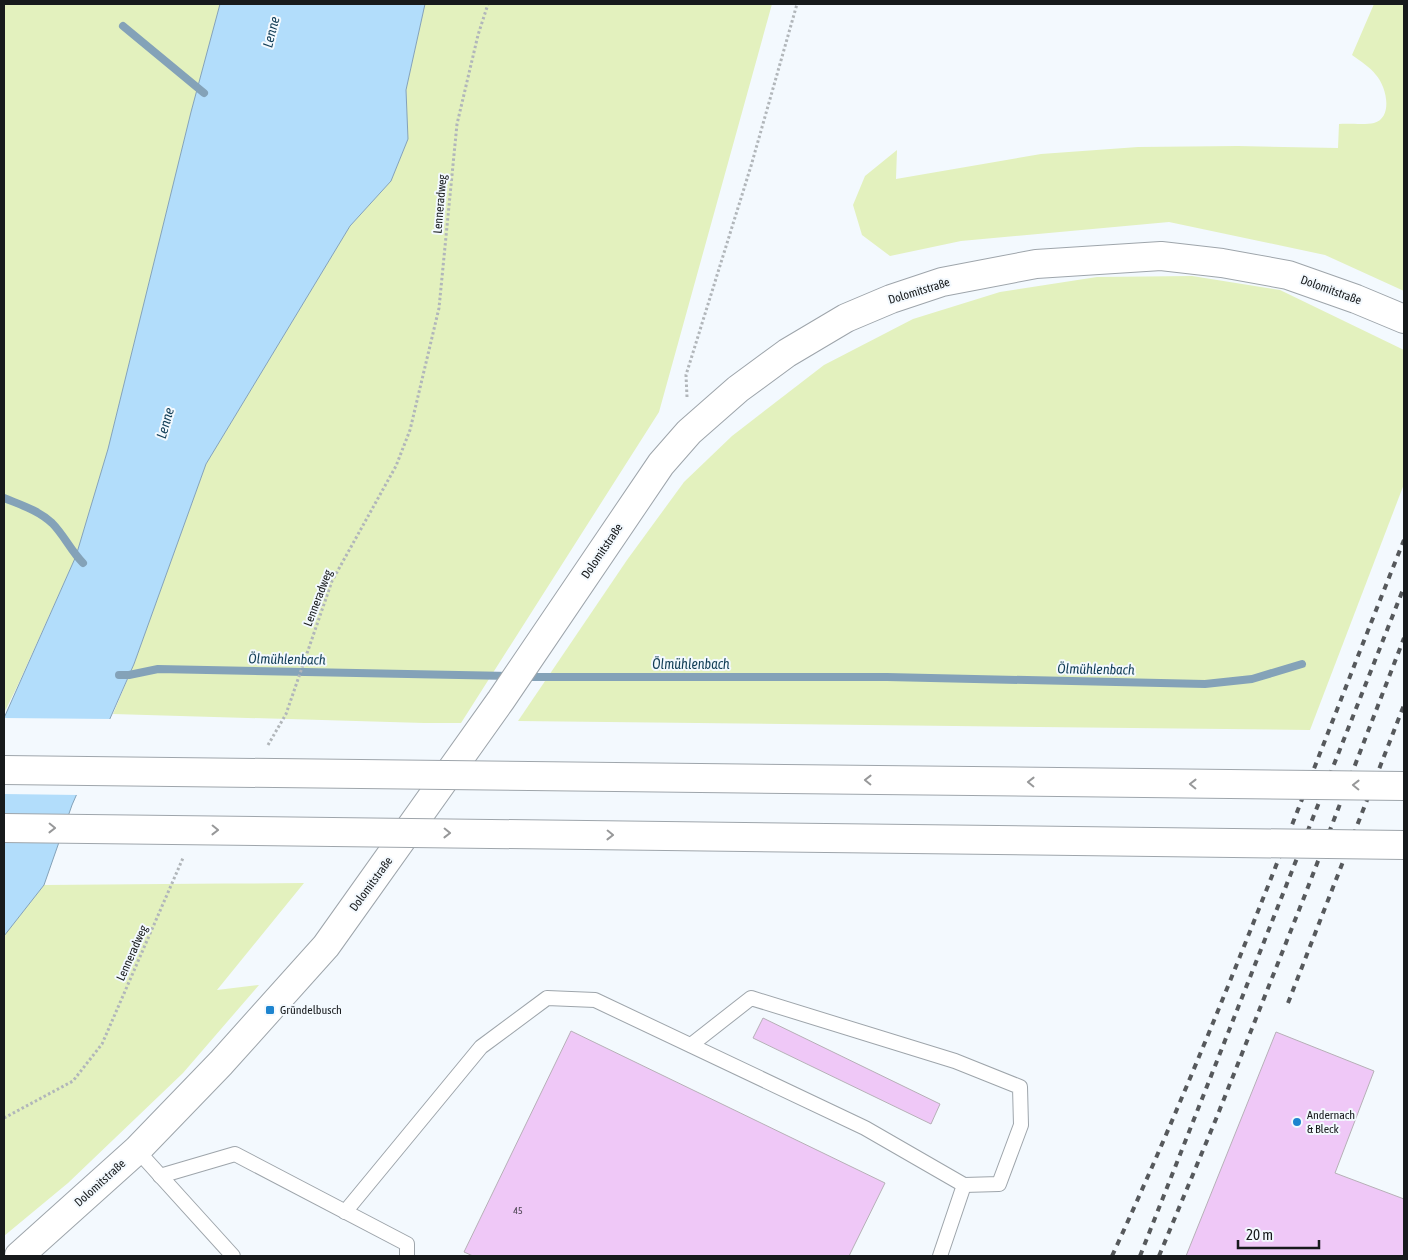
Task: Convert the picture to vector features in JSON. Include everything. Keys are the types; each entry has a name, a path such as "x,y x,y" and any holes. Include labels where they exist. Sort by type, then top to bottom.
{"main road":[{"name":"Dolomitstraße","path":"19,1256 137,1150 222,1063 326,946 501,700 661,464 689,432 738,389 780,358 846,318 891,299 942,282 1036,264 1161,256 1222,263 1288,275 1356,299 1404,319"},
{"path":"4,770 1404,786"},
{"path":"4,828 1404,844"}],"lane":[{"path":"346,1212 481,1047 547,998 595,1000 865,1128 964,1185 999,1184 1020,1125 1020,1087 955,1061 751,998 691,1045"},
{"path":"137,1150 233,1256"},
{"path":"160,1176 235,1154 408,1244 406,1256"},
{"path":"940,1256 964,1185"}],"path":[{"name":"Lenneradweg","path":"266,748 286,714 332,581 396,466 410,430 439,308 457,124 478,36 488,4"},
{"path":"689,432 686,375 751,166 797,4"},
{"name":"Lenneradweg","path":"4,1118 73,1080 102,1044 182,859 188,851"}],"green space":[{"path":"4,4 220,4 191,112 108,449 76,556 4,713"},
{"path":"425,4 772,4 659,412 461,723 113,714 134,664 206,464 350,226 391,181 408,139 406,90"},
{"path":"1374,4 1404,4 1404,291 1325,255 1169,222 961,241 890,256 862,235 853,205 865,176 897,150 896,179 1041,154 1138,147 1338,148 1339,124 1374,123 1384,115 1386,108 1385,93 1380,80 1371,69 1352,55"},
{"path":"1192,276 1280,290 1404,350 1404,484 1310,730 518,721 627,560 684,482 732,436 824,365 913,319 1000,292 1097,277"},
{"path":"304,883 217,990 259,985 183,1073 68,1183 4,1236 4,936 44,885"}],"water":[{"name":"Lenne","path":"220,4 425,4 406,90 408,139 391,181 350,226 206,464 134,664 72,805 44,885 4,936 4,718 76,556 108,449 191,112"}],"pier":[{"path":"4,718 113,719 79,795 4,794"}],"building":[{"path":"763,1018 940,1104 931,1124 753,1038"},
{"path":"571,1031 885,1183 849,1256 473,1256 464,1252"},
{"name":"Andernach & Bleck","path":"1276,1032 1374,1071 1335,1173 1404,1199 1404,1256 1186,1256"}],"waterway":[{"path":"123,26 204,93"},
{"path":"4,498 47,518 83,563"},
{"name":"Ölmühlenbach","path":"524,677 887,677 1205,684 1252,679 1302,664"},
{"name":"Ölmühlenbach","path":"119,675 129,675 158,669 510,676"}],"railway":[{"path":"1112,1256 1152,1168 1227,990 1404,540"},
{"path":"1140,1256 1404,587"},
{"path":"1159,1256 1303,900 1404,638"},
{"path":"1288,1003 1404,705"}],"place":[{"name":"Gründelbusch","path":"270,1010"},
{"name":"Andernach & Bleck","path":"1297,1122"}]}
